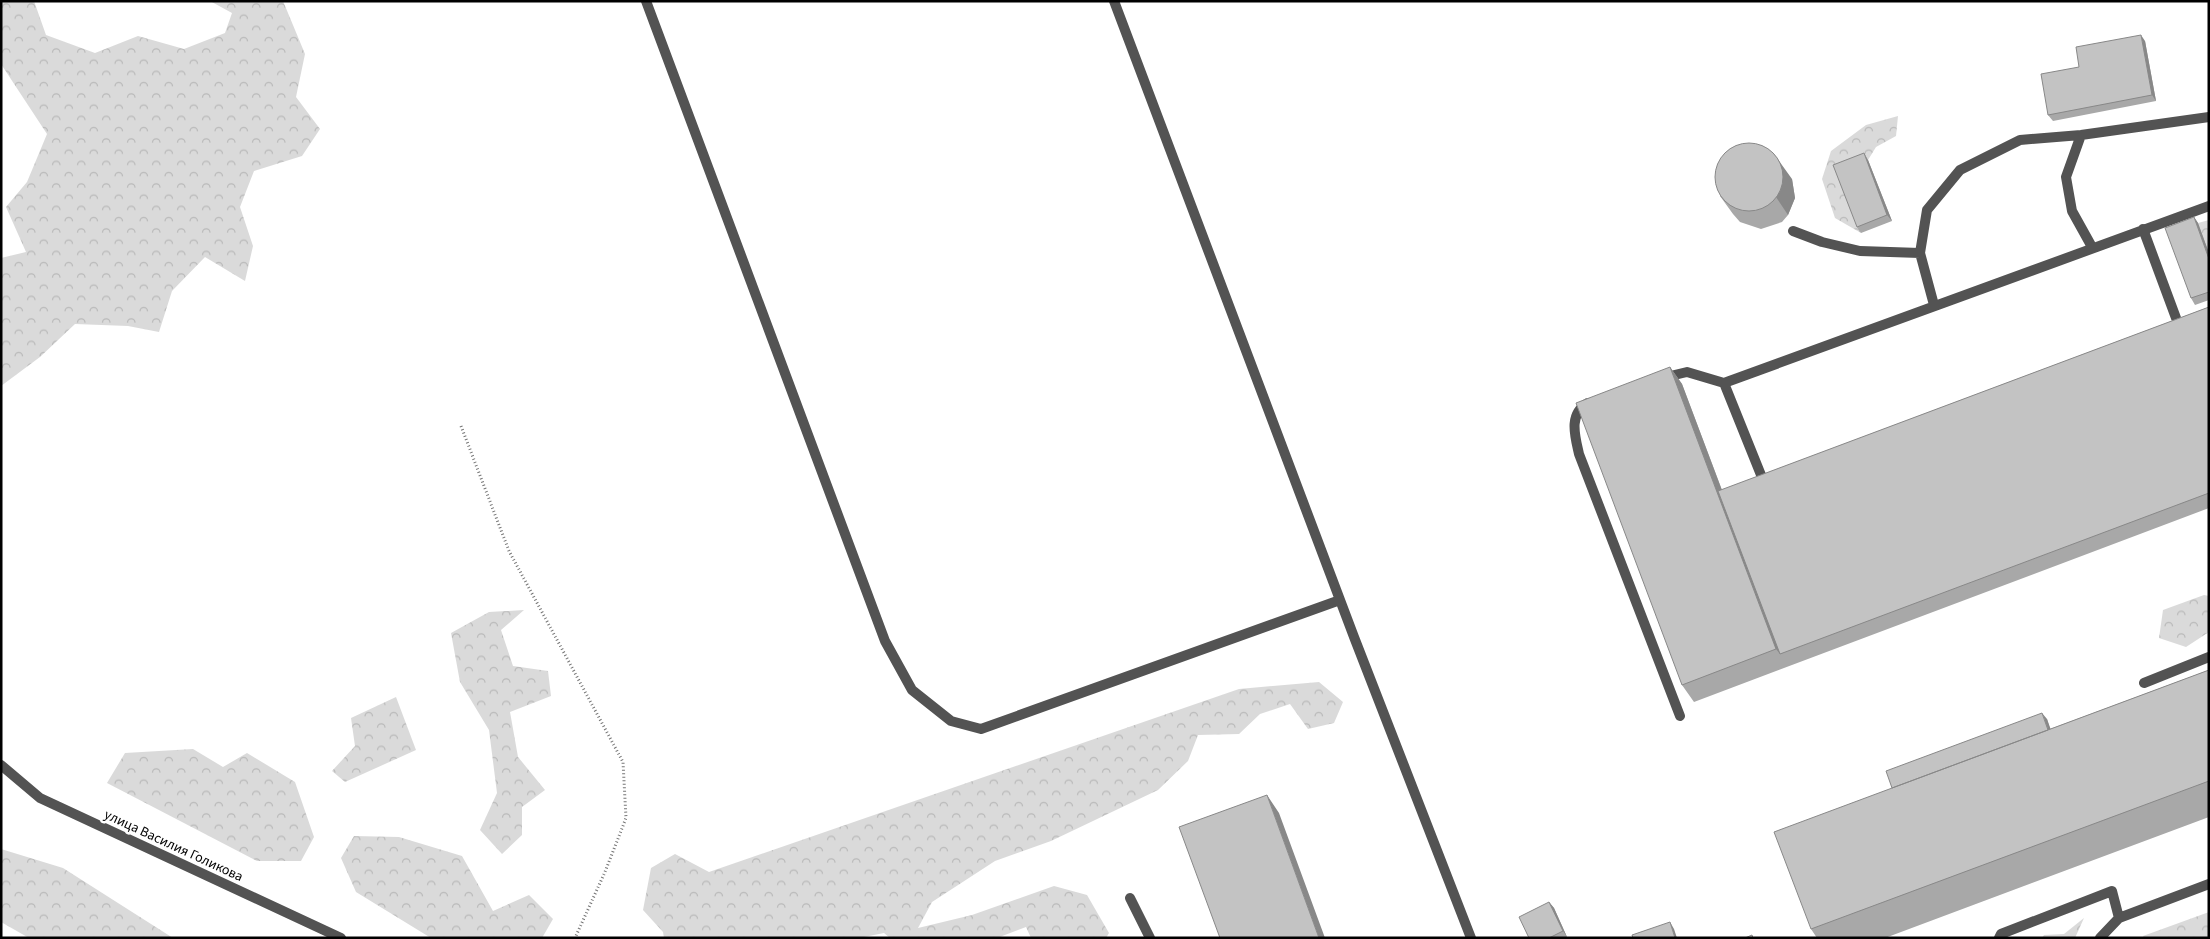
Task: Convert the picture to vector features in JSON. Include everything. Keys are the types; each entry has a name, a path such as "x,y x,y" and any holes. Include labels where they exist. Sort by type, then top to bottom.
{"street":[{"path":"646,1 885,641 912,690 951,721 981,729 1340,600"},
{"path":"1114,1 1340,600 1472,938"},
{"path":"1934,305 1920,253 1927,210 1960,170 2020,140 2081,135 2209,117"},
{"path":"2081,135 2066,177 2072,211 2092,247"},
{"path":"1649,381 1687,372 1724,382 2209,206"},
{"path":"2142,229 2176,318"},
{"path":"1793,231 1822,242 1860,252 1920,253"},
{"path":"1724,382 1762,475"},
{"path":"1596,398 1582,406 1572,425 1579,454 1680,716"},
{"path":"2144,683 2209,657"},
{"name":"улица Василия Голикова","path":"1,765 40,798 341,938"},
{"path":"2100,938 2119,918 2209,884"},
{"path":"1999,938 2002,934 2112,890 2119,918"},
{"path":"1130,898 1150,938"}],"path":[{"path":"461,426 509,551 623,762 626,818 605,872 575,938"}],"green space":[{"path":"1,1 34,1 46,35 95,53 138,36 184,49 225,33 232,13 210,1 283,1 305,54 296,97 320,129 302,156 254,171 240,207 253,246 245,281 205,257 172,291 159,332 128,326 75,324 40,357 1,386 1,258 26,252 6,207 27,182 47,134 1,64"},
{"path":"1898,116 1896,136 1876,147 1868,160 1838,172 1861,233 1835,218 1822,179 1831,151 1866,125"},
{"path":"2209,220 2209,253 2198,223"},
{"path":"2204,595 2209,596 2209,632 2186,647 2159,638 2163,610"},
{"path":"524,610 501,630 513,666 548,671 551,696 510,712 518,757 545,790 522,807 522,835 502,854 480,830 497,793 489,730 460,682 451,633 489,612"},
{"path":"1319,682 1343,702 1334,723 1308,729 1290,704 1260,714 1239,734 1198,735 1188,761 1158,790 1051,841 995,861 932,902 918,928 972,915 1054,886 1087,895 1109,933 1106,938 1031,938 1026,927 997,938 890,938 884,933 859,938 664,938 663,932 643,910 651,868 675,854 709,872 1239,689"},
{"path":"396,697 416,750 345,782 332,771 355,746 351,718"},
{"path":"193,749 223,767 247,753 295,782 314,837 301,861 257,861 107,783 125,753"},
{"path":"354,836 399,837 462,856 493,911 529,895 553,919 542,938 431,938 356,892 341,858"},
{"path":"1,849 63,868 173,938 29,938 1,922"},
{"path":"2209,912 2209,938 2144,938 2143,936"},
{"path":"2084,918 2075,938 2042,938 2044,935 2064,934"}],"building":[{"path":"2141,35 2152,95 2048,115 2041,74 2079,67 2076,47"},
{"path":"1749,143 1762,146 1773,153 1780,164 1783,177 1780,190 1773,201 1762,208 1749,211 1736,208 1725,201 1718,190 1715,177 1718,164 1725,153 1736,146"},
{"path":"1864,153 1887,215 1857,227 1833,165"},
{"path":"2194,217 2209,259 2209,292 2191,298 2165,228"},
{"path":"2209,307 2209,493 1780,654 1718,491"},
{"path":"1670,367 1776,649 1682,685 1576,403"},
{"path":"2209,670 2209,781 1811,929 1774,832"},
{"path":"2042,713 2048,730 1892,788 1886,771"},
{"path":"1267,795 1319,938 1220,938 1179,827"},
{"path":"1549,902 1563,931 1549,938 1529,938 1519,917"},
{"path":"1670,922 1675,938 1633,938 1632,935"}]}
